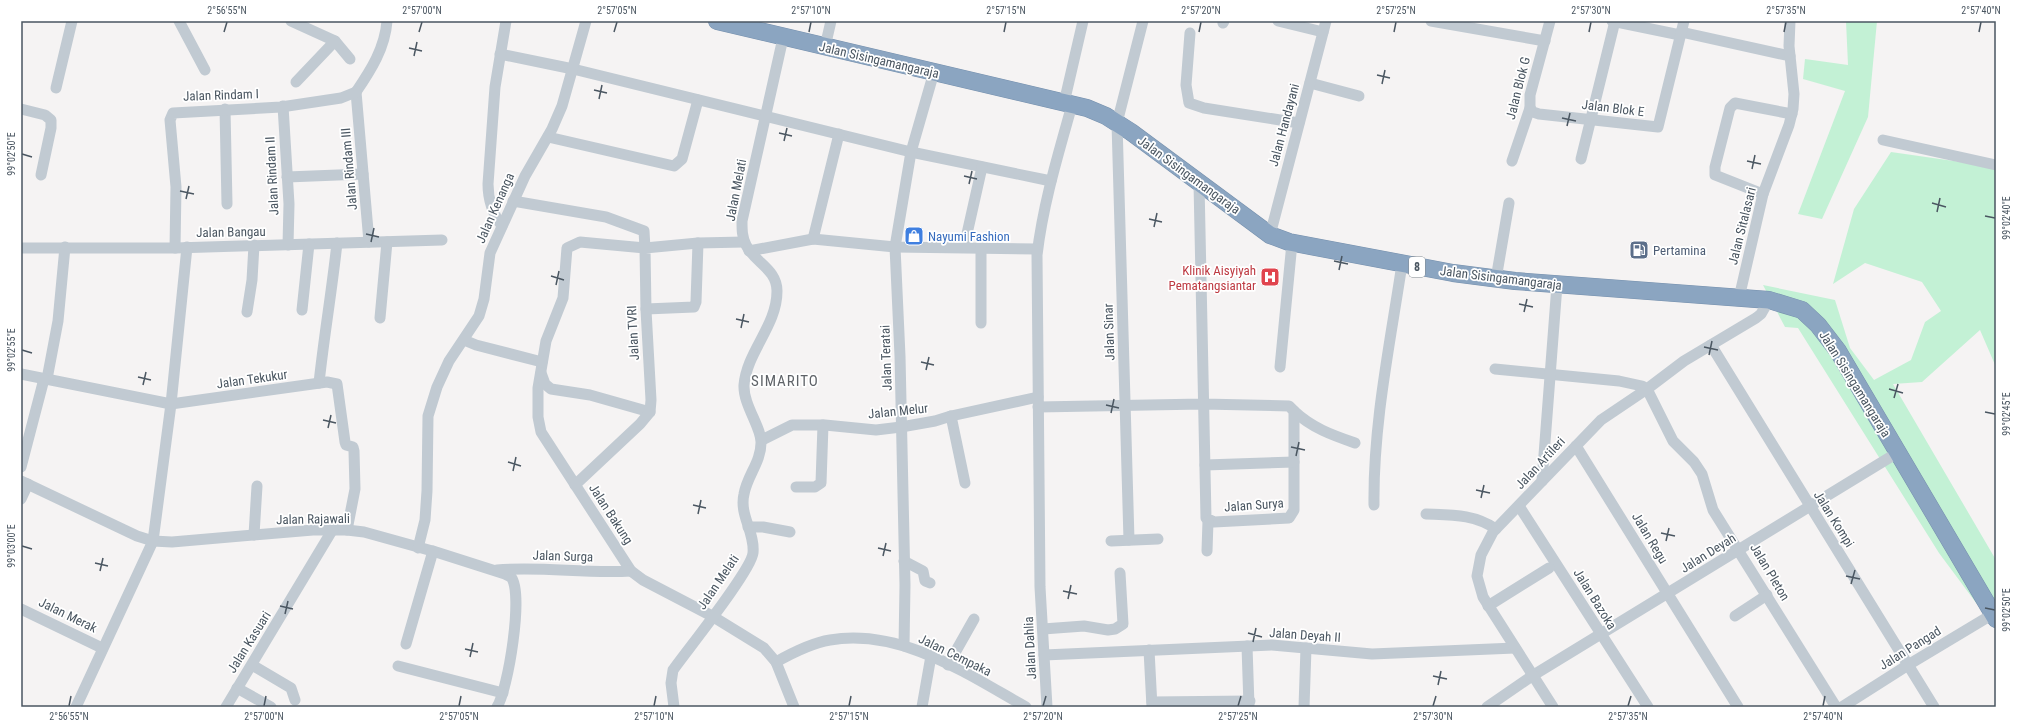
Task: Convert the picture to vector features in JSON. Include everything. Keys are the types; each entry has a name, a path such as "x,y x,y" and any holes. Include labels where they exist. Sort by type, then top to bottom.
{"highway":[{"name":"Jalan Sisingamangaraja","path":"717,21 783,38 1087,108 1117,123 1270,235 1292,243 1402,264 1496,279 1557,285 1769,300 1802,310 1818,325 1838,351 1994,616"}],"street":[{"path":"56,88 72,21"},
{"path":"179,21 205,70"},
{"path":"291,21 336,41 350,59"},
{"path":"356,92 374,65 381,49 387,21"},
{"path":"502,226 492,211 488,196 488,184 494,87 506,21"},
{"name":"Jalan Kenanga","path":"418,548 425,520 428,416 437,387 449,361 479,316 484,299 490,253 525,176 548,137 562,106 586,21"},
{"path":"825,47 831,21"},
{"name":"Jalan Dahlia","path":"1047,707 1040,587 1037,249 1041,222 1068,104 1083,21"},
{"name":"Jalan Sinar","path":"1129,540 1117,123 1143,21"},
{"path":"1278,21 1324,26"},
{"path":"1431,21 1545,41"},
{"name":"Jalan Blok G","path":"1512,161 1530,108 1530,95 1550,21"},
{"path":"1581,159 1614,21 1682,29 1790,56"},
{"name":"Jalan Sitalasari","path":"1739,298 1763,194 1792,114 1794,94 1790,56 1790,21"},
{"name":"Jalan Handayani","path":"1270,235 1324,26"},
{"name":"Jalan Blok E","path":"1530,108 1533,112 1539,114 1591,118 1658,127 1682,29"},
{"path":"1190,33 1186,85 1189,103 1204,108 1299,123"},
{"name":"Jalan Melati","path":"747,246 742,221 783,38"},
{"path":"296,82 336,41"},
{"path":"500,54 573,69 911,152 1051,181"},
{"name":"Jalan Teratai","path":"904,646 900,356 895,247 911,152 934,72"},
{"path":"1310,83 1359,96"},
{"name":"Jalan Rindam I","path":"175,248 176,187 171,116 177,111 283,106 341,98 356,92"},
{"name":"Jalan Rindam III","path":"356,92 369,242"},
{"path":"548,137 668,166 674,166 682,159 698,100"},
{"path":"1763,194 1715,175 1715,167 1730,108 1735,103 1792,114"},
{"name":"Jalan Rindam II","path":"283,106 289,204 288,244"},
{"path":"21,109 45,115 50,120 51,128 41,174"},
{"path":"225,109 227,204"},
{"path":"813,239 838,134"},
{"path":"1883,140 1996,165"},
{"path":"964,247 982,167"},
{"path":"287,178 363,174"},
{"name":"Jalan Surya","path":"1199,183 1204,465 1206,518 1208,521 1289,518 1294,510 1294,412"},
{"name":"Jalan TVRI","path":"514,201 606,217 644,231 646,235 646,309 651,400 650,412"},
{"path":"1496,279 1509,203"},
{"path":"645,248 698,243 747,246 813,239 895,247 1037,249"},
{"name":"Jalan Bangau","path":"21,248 175,248 442,240"},
{"path":"380,318 387,242"},
{"name":"Jalan Bakung","path":"645,248 580,242 568,247 566,251 563,298 546,341 541,367 538,388 538,417 541,432 631,571 643,580 712,616 764,648 776,662"},
{"path":"319,383 324,337 332,290 336,243"},
{"path":"646,309 694,307 696,302 698,243"},
{"path":"1280,367 1292,243"},
{"path":"302,310 309,244"},
{"path":"247,312 252,280 254,245"},
{"path":"747,246 770,271 775,279 777,291 775,312 755,353 744,385 752,416 762,440"},
{"path":"21,467 28,447 46,379 58,321 65,247"},
{"path":"76,707 102,648 153,541 187,247"},
{"path":"981,323 982,248"},
{"path":"1374,505 1374,481 1379,412 1402,264"},
{"path":"1542,481 1557,285"},
{"name":"Jalan Artileri","path":"1553,707 1483,597 1477,576 1484,548 1496,529 1601,420 1647,389 1684,361 1756,318 1761,314 1769,300"},
{"path":"464,340 541,367 545,384 551,389 590,395 650,412 640,424 575,485"},
{"name":"Jalan Kompi","path":"1711,345 1934,707"},
{"path":"1495,369 1619,381 1642,386 1647,389"},
{"name":"Jalan Tekukur","path":"21,374 170,404 333,382 337,384 345,442 346,445 353,448 354,451 355,489 347,530"},
{"name":"Jalan Pleton","path":"1647,389 1673,441 1694,462 1702,474 1713,510 1740,550 1836,707"},
{"name":"Jalan Melur","path":"762,440 792,425 876,430 901,427 935,421 951,416 1038,402 1125,406 1203,404"},
{"path":"1203,404 1289,406 1305,422 1319,430 1355,443"},
{"path":"951,416 965,483"},
{"path":"796,487 815,487 821,483 824,426"},
{"name":"Jalan Melati","path":"674,707 671,683 674,670 749,563 753,554 752,538 742,506 744,493 756,466 762,440"},
{"name":"Jalan Regu","path":"1576,446 1738,707"},
{"name":"Jalan Deyah","path":"1487,707 1532,676 1897,453"},
{"path":"1204,465 1294,462"},
{"path":"21,499 25,483"},
{"name":"Jalan Rajawali","path":"25,483 137,536 153,541 195,541 254,535 347,530 364,532 433,551 495,570 511,577 516,606 511,653 501,702"},
{"path":"254,535 257,486"},
{"name":"Jalan Bazoka","path":"1519,506 1648,707"},
{"path":"1426,514 1464,515 1487,523 1496,529"},
{"path":"1207,552 1208,521"},
{"path":"748,527 763,527 790,532"},
{"name":"Jalan Kasuari","path":"226,707 333,530"},
{"path":"1111,541 1158,539"},
{"path":"406,644 433,551"},
{"path":"904,561 922,569 925,581 930,583"},
{"name":"Jalan Surga","path":"495,570 514,568 613,572 631,571"},
{"path":"1488,606 1549,568"},
{"path":"1043,629 1084,626 1108,630 1115,629 1123,624 1120,573"},
{"path":"1735,616 1768,595"},
{"name":"Jalan Merak","path":"21,608 102,648"},
{"name":"Jalan Pangad","path":"1842,707 1908,665 1994,616"},
{"path":"948,664 974,619"},
{"name":"Jalan Cempaka","path":"776,662 794,652 829,640 865,638 904,646 931,656 1026,707"},
{"name":"Jalan Deyah II","path":"1044,655 1272,645 1372,654 1515,648"},
{"path":"1150,650 1152,704 1249,704 1247,646"},
{"path":"1304,707 1306,648"},
{"path":"922,707 931,656"},
{"path":"776,662 794,707"},
{"path":"252,665 291,688 295,700"},
{"path":"398,666 501,702"},
{"path":"238,688 271,707"}],"green space":[{"path":"1846,21 1877,21 1868,117 1822,219 1798,214 1845,91 1803,79 1805,59 1848,65"},
{"path":"1891,152 1996,167 1996,367 1980,330 1922,382 1893,384 1996,560 1996,626 1994,627 1939,553 1798,328 1785,327 1763,285 1835,300 1850,348 1874,380 1911,360 1925,322 1941,311 1922,282 1865,263 1833,284 1854,209"}],"place":[{"name":"Nayumi Fashion","path":"914,236"},
{"name":"Pertamina","path":"1639,250"},
{"name":"Klinik Aisyiyah Pematangsiantar","path":"1270,277"}],"district":[{"name":"SIMARITO","path":"785,381"}]}
